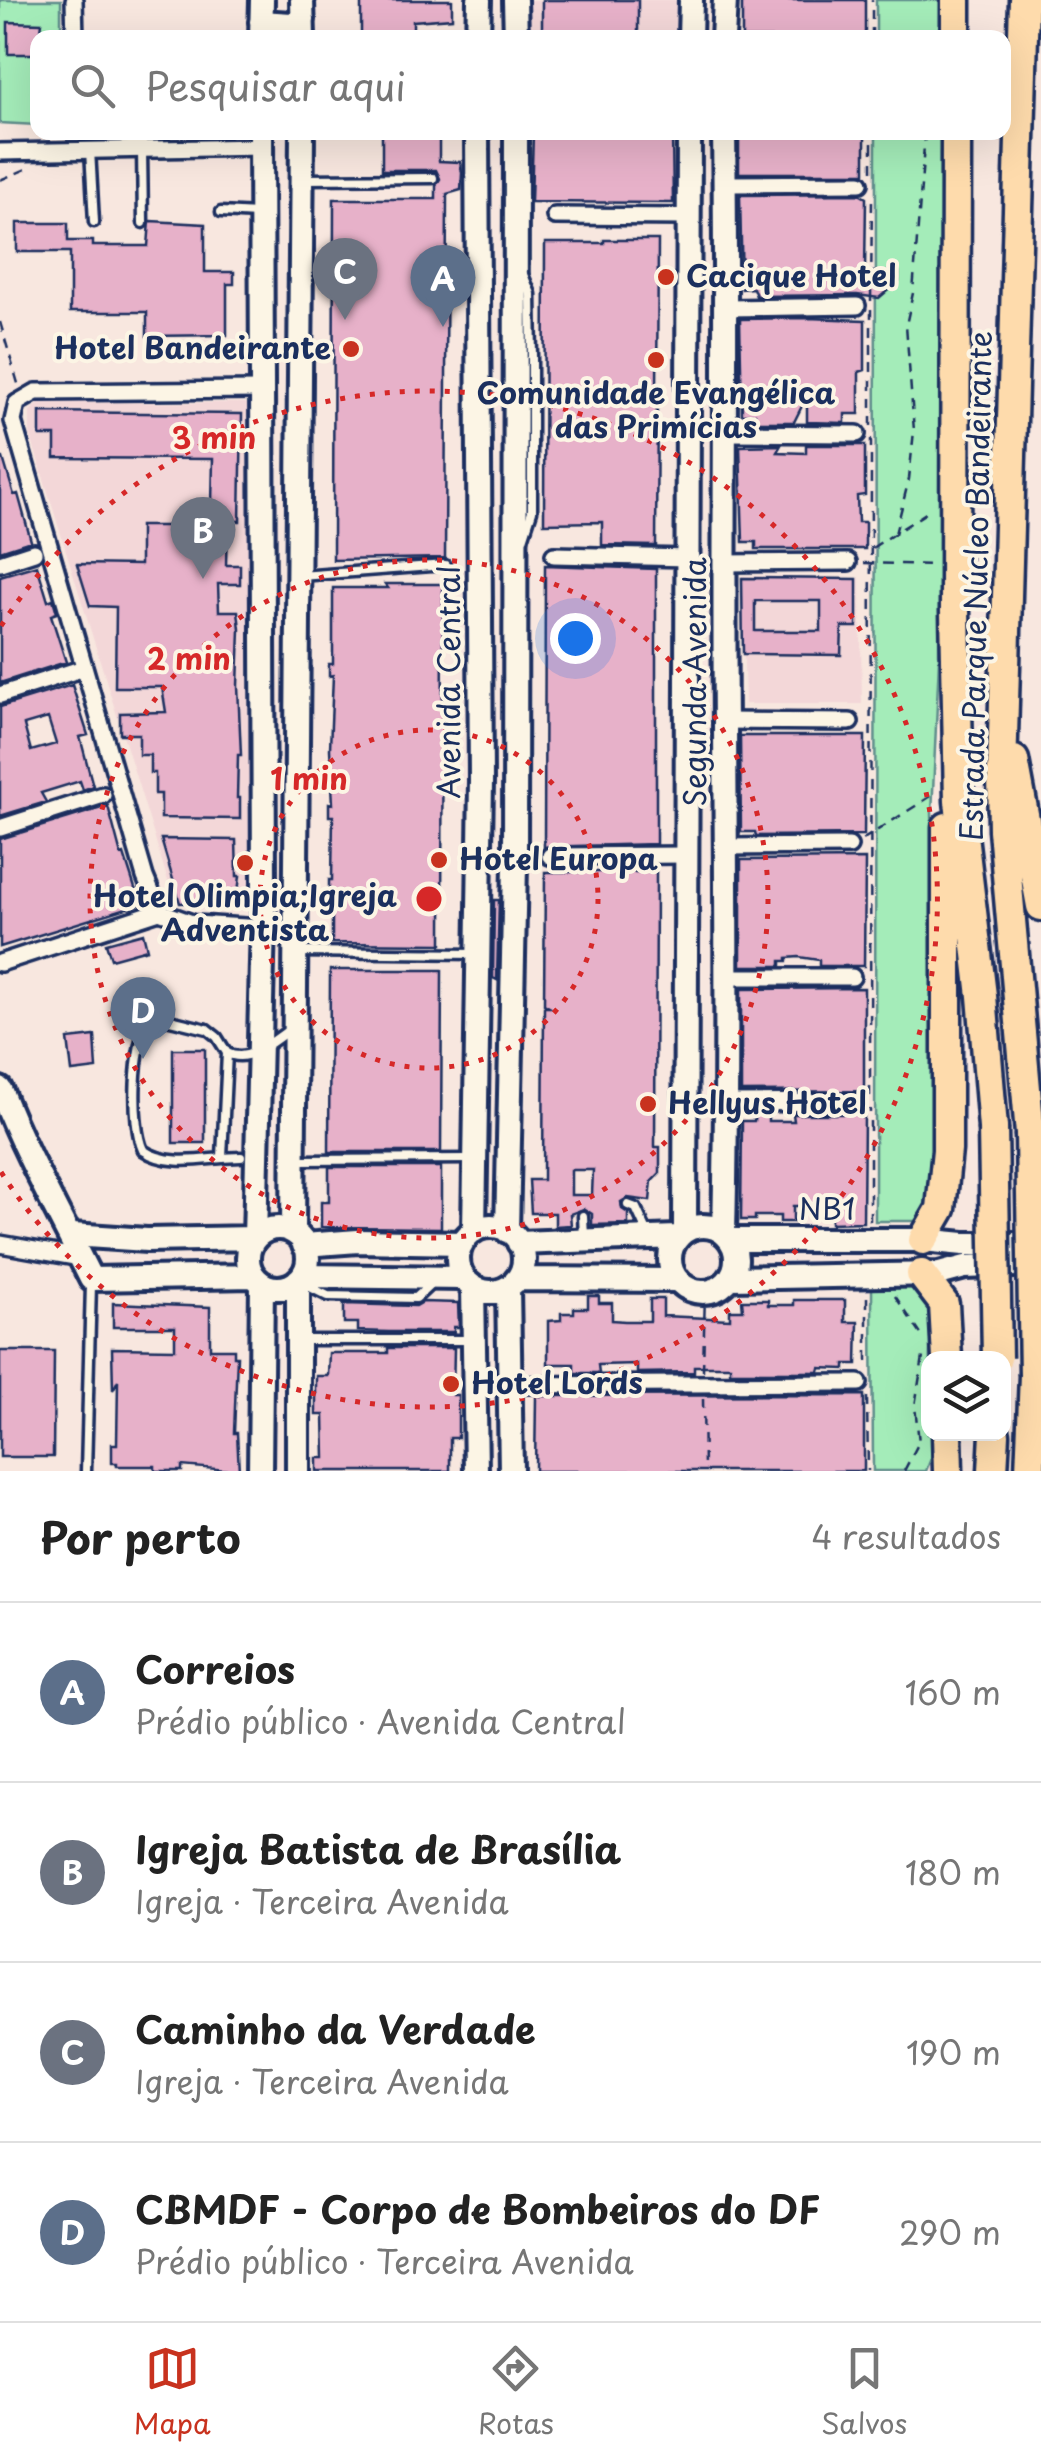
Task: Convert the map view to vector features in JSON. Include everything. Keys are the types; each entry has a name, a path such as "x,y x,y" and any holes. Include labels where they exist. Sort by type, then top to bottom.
{"highway":[{"path":"956,0 956,30"},
{"name":"Estrada Parque Núcleo Bandeirante","path":"1024,0 1002,706 1003,830 1030,1134 1034,1375 1030,1471"},
{"name":"Estrada Parque Núcleo Bandeirante","path":"956,140 959,801 993,1128 998,1351"},
{"path":"923,1240 937,1222 941,1209 947,1150 947,820 956,656"},
{"path":"1002,706 1041,906"},
{"path":"921,1274 944,1304 946,1351"},
{"path":"948,1441 948,1471"},
{"path":"993,1471 995,1441"}],"street":[{"path":"74,0 75,30"},
{"path":"478,30 480,0"},
{"path":"516,0 516,30"},
{"path":"690,30 691,0"},
{"path":"724,0 724,30"},
{"path":"261,20 290,24 302,19"},
{"path":"81,140 84,150"},
{"path":"0,152 142,149 261,140 264,883 255,1238 248,1260 258,1280 260,1471"},
{"path":"298,1471 300,1278 308,1257 299,1238 294,1160 302,140"},
{"name":"Avenida Central","path":"468,1237 477,1159 480,954 478,140"},
{"path":"0,1244 86,1269 258,1280 281,1288 300,1278 438,1277 496,1292 512,1283 523,1267 513,1237 515,780 524,705 516,546 516,140"},
{"name":"Segunda Avenida","path":"681,1234 687,845 689,140"},
{"name":"Segunda Avenida","path":"724,140 728,308 724,722 728,1236"},
{"path":"725,184 868,183"},
{"path":"554,216 688,217"},
{"path":"728,308 857,306"},
{"path":"689,340 710,347 727,342"},
{"path":"261,364 284,370 298,366"},
{"path":"689,369 712,368 727,376"},
{"path":"159,912 19,449 14,409 22,398 36,392 281,392 299,400"},
{"path":"726,433 857,434"},
{"path":"0,563 34,552"},
{"path":"554,555 689,558"},
{"path":"726,563 848,562"},
{"path":"0,695 84,668"},
{"path":"724,722 850,722"},
{"path":"515,780 481,792 495,802 516,805"},
{"path":"0,828 103,795"},
{"path":"687,807 711,811 726,807"},
{"path":"550,856 687,845 708,835 726,843 850,846"},
{"path":"264,883 297,883"},
{"path":"0,962 159,912 194,924 263,921 284,910 298,914"},
{"path":"726,977 852,977"},
{"path":"0,1089 86,1269"},
{"path":"727,1103 856,1102"},
{"path":"72,1235 147,1240 255,1238 280,1227 299,1238 358,1241 468,1237 485,1227 513,1237 584,1240 650,1238 681,1234 705,1225 728,1236 737,1260 730,1278 715,1290 705,1292 694,1291 677,1280 512,1283"},
{"path":"677,1280 670,1258 681,1234"},
{"name":"NB1","path":"728,1236 1041,1244"},
{"path":"468,1237 459,1266 468,1282 474,1340 476,1471"},
{"path":"876,1240 886,1256 883,1275"},
{"path":"921,1274 919,1254 923,1240"},
{"path":"730,1278 921,1274 965,1267 1041,1264"},
{"path":"511,1471 512,1283"},
{"path":"509,1386 859,1383"}],"lane":[{"path":"142,149 143,223"},
{"path":"84,150 94,222"},
{"path":"302,179 434,178"},
{"path":"221,212 262,215"},
{"path":"299,576 444,565"},
{"path":"296,952 480,954"},
{"path":"222,1157 227,1053 217,1036 207,1029 155,1019 144,1027 137,1082 138,1140 143,1150 164,1159 222,1157 241,1156"},
{"path":"227,1053 238,1057 259,1050 294,1027"},
{"path":"294,1160 477,1159"},
{"path":"628,1205 636,1208 650,1238"},
{"path":"583,1216 584,1240"},
{"path":"86,1269 86,1471"},
{"path":"298,1340 474,1340"}],"path":[{"path":"872,0 872,30"},
{"path":"871,140 868,183 870,836 876,1240"},
{"path":"895,534 914,431 906,325 918,240 925,140"},
{"path":"0,180 32,165 37,151"},
{"path":"0,322 22,398"},
{"path":"871,549 942,503"},
{"path":"848,562 942,565"},
{"path":"870,836 937,792"},
{"path":"896,1298 926,1343 915,1406 919,1442 904,1471"}],"shaded area":[{"path":"529,0 677,0 677,30 528,30"},
{"path":"41,402 250,403 248,554 254,908 195,909 169,884 30,434 30,411"},
{"path":"742,576 860,578 862,704 745,704"}],"green space":[{"path":"0,0 61,0 61,30 30,30 30,125 0,123"},
{"path":"876,0 941,0 940,30 876,30"},
{"path":"876,140 941,140 931,1200 921,1221 875,1221"},
{"path":"872,1285 919,1285 931,1304 930,1351 921,1351 921,1441 933,1441 932,1456 926,1471 873,1471"}],"building":[{"path":"361,0 452,0 452,18 413,21 413,30 361,30"},
{"path":"542,0 638,0 638,30 542,30"},
{"path":"742,0 865,0 865,30 742,30"},
{"path":"8,22 42,23 41,30 30,30 30,54 8,54"},
{"path":"382,140 439,140 439,161 460,162 462,173 461,190 447,194 445,558 333,560 334,199 436,199 440,179 436,170 382,170"},
{"path":"533,140 672,140 673,203 531,202"},
{"path":"739,140 865,140 865,173 739,173"},
{"path":"859,194 866,198 865,272 899,272 899,281 879,298 756,296 753,288 742,289 740,195"},
{"path":"150,221 205,224 205,272 234,272 234,284 227,284 227,335 147,336 147,312 70,312 70,252 17,252 17,223 68,223 68,241 93,241 93,246 148,246"},
{"path":"658,240 656,546 602,545 602,522 544,523 545,243"},
{"path":"740,319 865,320 865,370 859,372 859,414 845,414 845,423 807,422 807,396 794,422 756,422 755,414 742,414"},
{"path":"40,412 242,414 240,521 227,521 226,565 240,565 240,584 218,584 219,611 238,611 240,629 240,819 161,818 161,794 155,794 150,755 139,755 139,734 120,734 120,713 166,712 162,687 115,687 116,607 90,606 77,564 140,565 140,526 202,526 202,503 212,503 213,459 55,458 55,436 40,436"},
{"path":"781,445 777,452 806,453 806,445 865,445 865,495 857,496 858,522 865,522 865,549 756,549 756,542 743,542 740,446"},
{"path":"0,458 14,495 18,494 31,541 0,551"},
{"path":"37,565 48,601 53,599 57,613 51,615 66,662 0,683 0,576"},
{"path":"545,565 656,569 656,844 544,847"},
{"path":"742,578 857,579 857,627 842,627 841,655 743,654","holes":["755,601 821,601 821,631 755,631"]},
{"path":"385,584 443,584 442,944 332,943 329,880 333,816 329,816 329,803 333,804 333,675 329,676 329,664 333,664 333,588 388,588"},
{"path":"72,685 88,735 80,737 93,786 83,790 80,781 41,793 46,802 0,816 0,707","holes":["48,718 56,744 31,751 24,725"]},
{"path":"740,736 865,736 864,835 756,836 755,832 741,832"},
{"path":"108,806 140,904 0,947 0,839"},
{"path":"161,839 236,840 240,876 237,901 180,903"},
{"path":"865,859 864,966 819,966 819,960 799,957 781,961 781,966 741,966 741,860"},
{"path":"545,872 656,872 655,1147 660,1147 660,1173 652,1181 650,1201 628,1198 621,1202 628,1213 628,1224 592,1225 592,1214 584,1209 570,1214 571,1225 555,1226 555,1213 531,1213 529,1180 543,1180 544,1007 549,1007 544,1004","holes":["571,1170 593,1170 592,1195 571,1195"]},
{"path":"494,900 499,900 497,980 493,978"},
{"path":"143,933 147,949 111,959 106,943"},
{"path":"330,970 442,970 441,1152 329,1152"},
{"path":"864,988 864,1091 741,1092 741,989"},
{"path":"95,1036 97,1069 72,1072 68,1039"},
{"path":"173,1049 205,1049 205,1143 173,1143"},
{"path":"755,1114 768,1114 768,1121 794,1121 793,1114 864,1114 863,1222 831,1223 831,1206 793,1206 793,1222 780,1222 780,1216 741,1220 742,1121 754,1121"},
{"path":"329,1167 441,1167 441,1228 321,1227 321,1202 329,1202"},
{"path":"588,1296 599,1296 599,1303 612,1303 612,1320 625,1321 650,1321 650,1299 663,1299 663,1316 730,1319 730,1310 743,1310 742,1300 794,1305 794,1300 845,1300 845,1322 858,1322 857,1364 845,1364 845,1369 820,1368 819,1372 730,1372 730,1366 694,1366 694,1372 637,1373 637,1364 598,1365 599,1373 574,1373 574,1364 548,1364 548,1321 561,1320 561,1313 574,1313 574,1308 588,1308"},
{"path":"423,1302 458,1303 459,1327 454,1327 454,1332 358,1331 358,1323 344,1323 344,1304 416,1306"},
{"path":"113,1303 210,1307 210,1349 234,1349 237,1356 234,1433 239,1471 182,1466 182,1471 155,1471 155,1466 112,1463 112,1444 117,1444 118,1380 113,1390 112,1348 175,1349 175,1327 113,1327"},
{"path":"388,1348 454,1348 453,1395 458,1395 458,1438 450,1438 450,1471 317,1471 317,1458 325,1458 324,1415 316,1415 316,1376 328,1376 329,1353 388,1353"},
{"path":"0,1351 54,1351 53,1457 0,1457"},
{"path":"864,1395 864,1471 535,1471 536,1396"}],"place":[{"name":"Cacique Hotel","path":"666,277"},
{"name":"Caminho da Verdade","path":"345,320"},
{"name":"Correios","path":"443,327"},
{"name":"Hotel Bandeirante","path":"351,349"},
{"name":"Comunidade Evangélica das Primícias","path":"656,360"},
{"name":"Igreja Batista de Brasília","path":"203,579"},
{"name":"Hotel Europa","path":"439,860"},
{"name":"Hotel Olimpia;Igreja Adventista","path":"245,863"},
{"name":"CBMDF - Corpo de Bombeiros do DF","path":"143,1059"},
{"name":"Hellyus Hotel","path":"648,1104"},
{"name":"Hotel Lords","path":"451,1384"}]}
